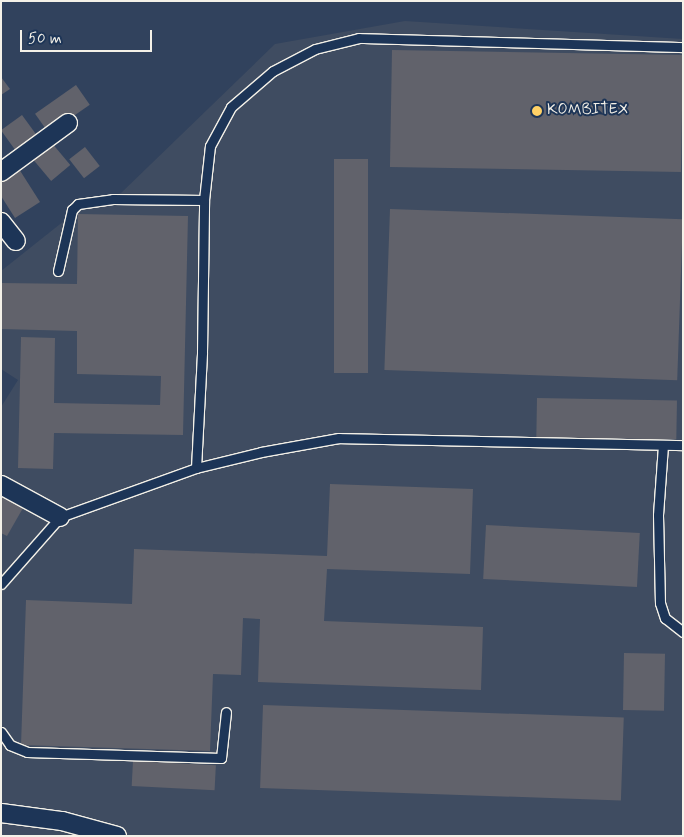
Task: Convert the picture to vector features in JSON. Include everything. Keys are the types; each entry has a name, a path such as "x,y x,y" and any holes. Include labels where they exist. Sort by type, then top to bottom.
{"street":[{"path":"1,172 68,123"},
{"path":"1,222 16,241"},
{"path":"1,485 60,517"},
{"path":"1,813 62,821 117,836"}],"lane":[{"path":"196,468 202,352 204,200 210,146 231,107 273,71 315,49 359,38 683,47"},
{"path":"58,272 72,210 78,204 112,199 204,200"},
{"path":"1,584 60,517 196,468 339,438 683,445"},
{"path":"663,445 658,514 660,603 665,618 683,632"},
{"path":"1,732 10,745 27,752 221,758 226,712"}],"shaded area":[{"path":"405,21 683,39 683,836 1,836 1,407 18,380 1,369 1,271 84,205 121,193 275,44"}],"building":[{"name":"KOMBITEX","path":"392,50 683,55 681,172 390,167"},
{"path":"1,77 10,89 1,95"},
{"path":"76,85 90,105 49,133 35,114"},
{"path":"22,115 38,137 17,152 1,130"},
{"path":"51,142 70,165 51,181 32,158"},
{"path":"85,147 100,166 84,178 69,159"},
{"path":"334,159 368,159 368,373 334,373"},
{"path":"19,169 40,202 15,218 1,196 1,180"},
{"path":"390,209 683,219 677,380 384,370"},
{"path":"78,214 188,216 183,435 54,433 53,469 18,468 21,337 55,338 54,403 160,405 161,376 77,374 77,331 1,329 1,283 77,284"},
{"path":"537,398 677,400 676,439 536,437"},
{"path":"330,484 473,489 470,574 327,569 324,621 483,627 481,690 258,682 260,619 243,618 241,675 213,674 210,751 21,745 26,600 132,604 134,549 327,556"},
{"path":"1,495 23,508 7,536 1,533"},
{"path":"486,525 640,533 637,587 483,579"},
{"path":"624,653 665,654 664,711 623,710"},
{"path":"263,705 624,718 621,801 260,788"},
{"path":"133,761 216,765 215,790 132,786"}],"place":[{"name":"KOMBITEX","path":"537,111"}]}
